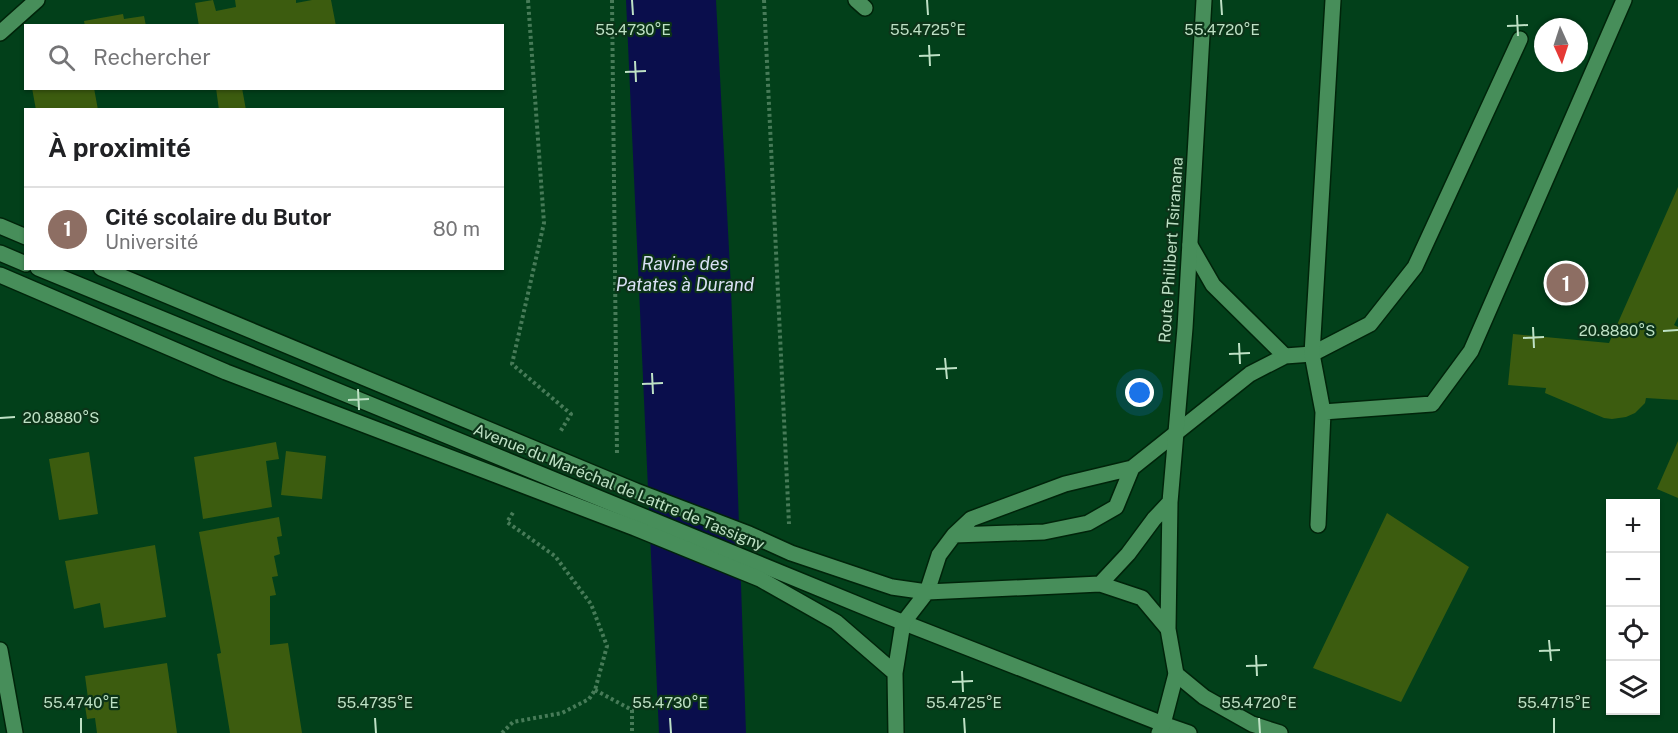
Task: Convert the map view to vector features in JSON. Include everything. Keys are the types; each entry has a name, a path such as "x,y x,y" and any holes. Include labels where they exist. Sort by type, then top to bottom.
{"main road":[{"path":"0,33 37,0"},
{"name":"Route Philibert Tsiranana","path":"1176,674 1168,629 1170,501 1185,328 1204,0"},
{"path":"1318,525 1323,412 1312,354 1333,0"},
{"path":"1323,412 1432,404 1471,351 1624,0"},
{"path":"896,733 896,673 903,623 927,592 939,555 954,535 971,519 1065,484 1132,468 1250,374 1285,356 1312,354 1370,324 1415,267 1520,39"},
{"path":"0,226 24,236"},
{"path":"1190,245 1213,285 1285,356"},
{"path":"0,253 24,263"},
{"name":"Avenue du Maréchal de Lattre de Tassigny","path":"43,270 760,572 903,623 1161,729 1189,733"},
{"name":"Avenue du Maréchal de Lattre de Tassigny","path":"106,270 636,491 791,553 891,587 927,592 1100,584"},
{"name":"Avenue du Maréchal de Lattre de Tassigny","path":"0,275 226,372 528,488 636,521"},
{"path":"954,535 1044,532 1088,523 1116,507 1132,468"},
{"path":"1168,629 1142,598 1100,584 1128,555 1170,501"},
{"name":"Avenue du Maréchal de Lattre de Tassigny","path":"760,572 836,622 896,673"},
{"path":"0,650 15,733"},
{"path":"1161,729 1176,674 1204,697 1252,724 1280,733"}],"path":[{"path":"528,0 544,223 512,364 571,414 545,453"},
{"path":"612,0 617,482"},
{"path":"764,0 791,553"},
{"path":"502,733 513,722 562,713 589,699 595,690 606,646 591,604 555,556 507,522 528,488"},
{"path":"595,690 632,710 632,733"}],"water":[{"name":"Ravine des Patates à Durand","path":"626,0 716,0 731,288 746,733 659,733"}],"building":[{"path":"213,0 216,11 236,7 235,0 296,0 296,3 331,0 336,24 199,24 195,3"},
{"path":"123,14 124,19 144,16 146,24 85,24 84,21"},
{"path":"32,90 94,90 98,108 36,108"},
{"path":"216,90 242,90 246,108 219,108"},
{"path":"1678,187 1678,317 1674,325 1678,327 1678,400 1646,398 1645,403 1635,413 1612,419 1604,418 1545,393 1546,388 1508,385 1513,334 1609,343"},
{"path":"1678,441 1678,498 1657,489"},
{"path":"276,442 279,459 266,461 272,507 203,519 194,457"},
{"path":"286,451 326,456 322,499 281,495"},
{"path":"89,452 98,514 59,520 49,459"},
{"path":"1387,513 1469,567 1401,702 1313,668"},
{"path":"279,517 282,536 277,537 280,554 274,556 278,576 272,577 276,595 270,596 270,645 288,643 302,733 230,733 217,654 221,653 199,532"},
{"path":"155,545 166,617 104,628 100,603 74,609 65,561"},
{"path":"167,663 177,733 97,733 95,718 87,719 84,699 88,698 85,676"}],"place":[{"name":"Cité scolaire du Butor","path":"1566,283"}]}
